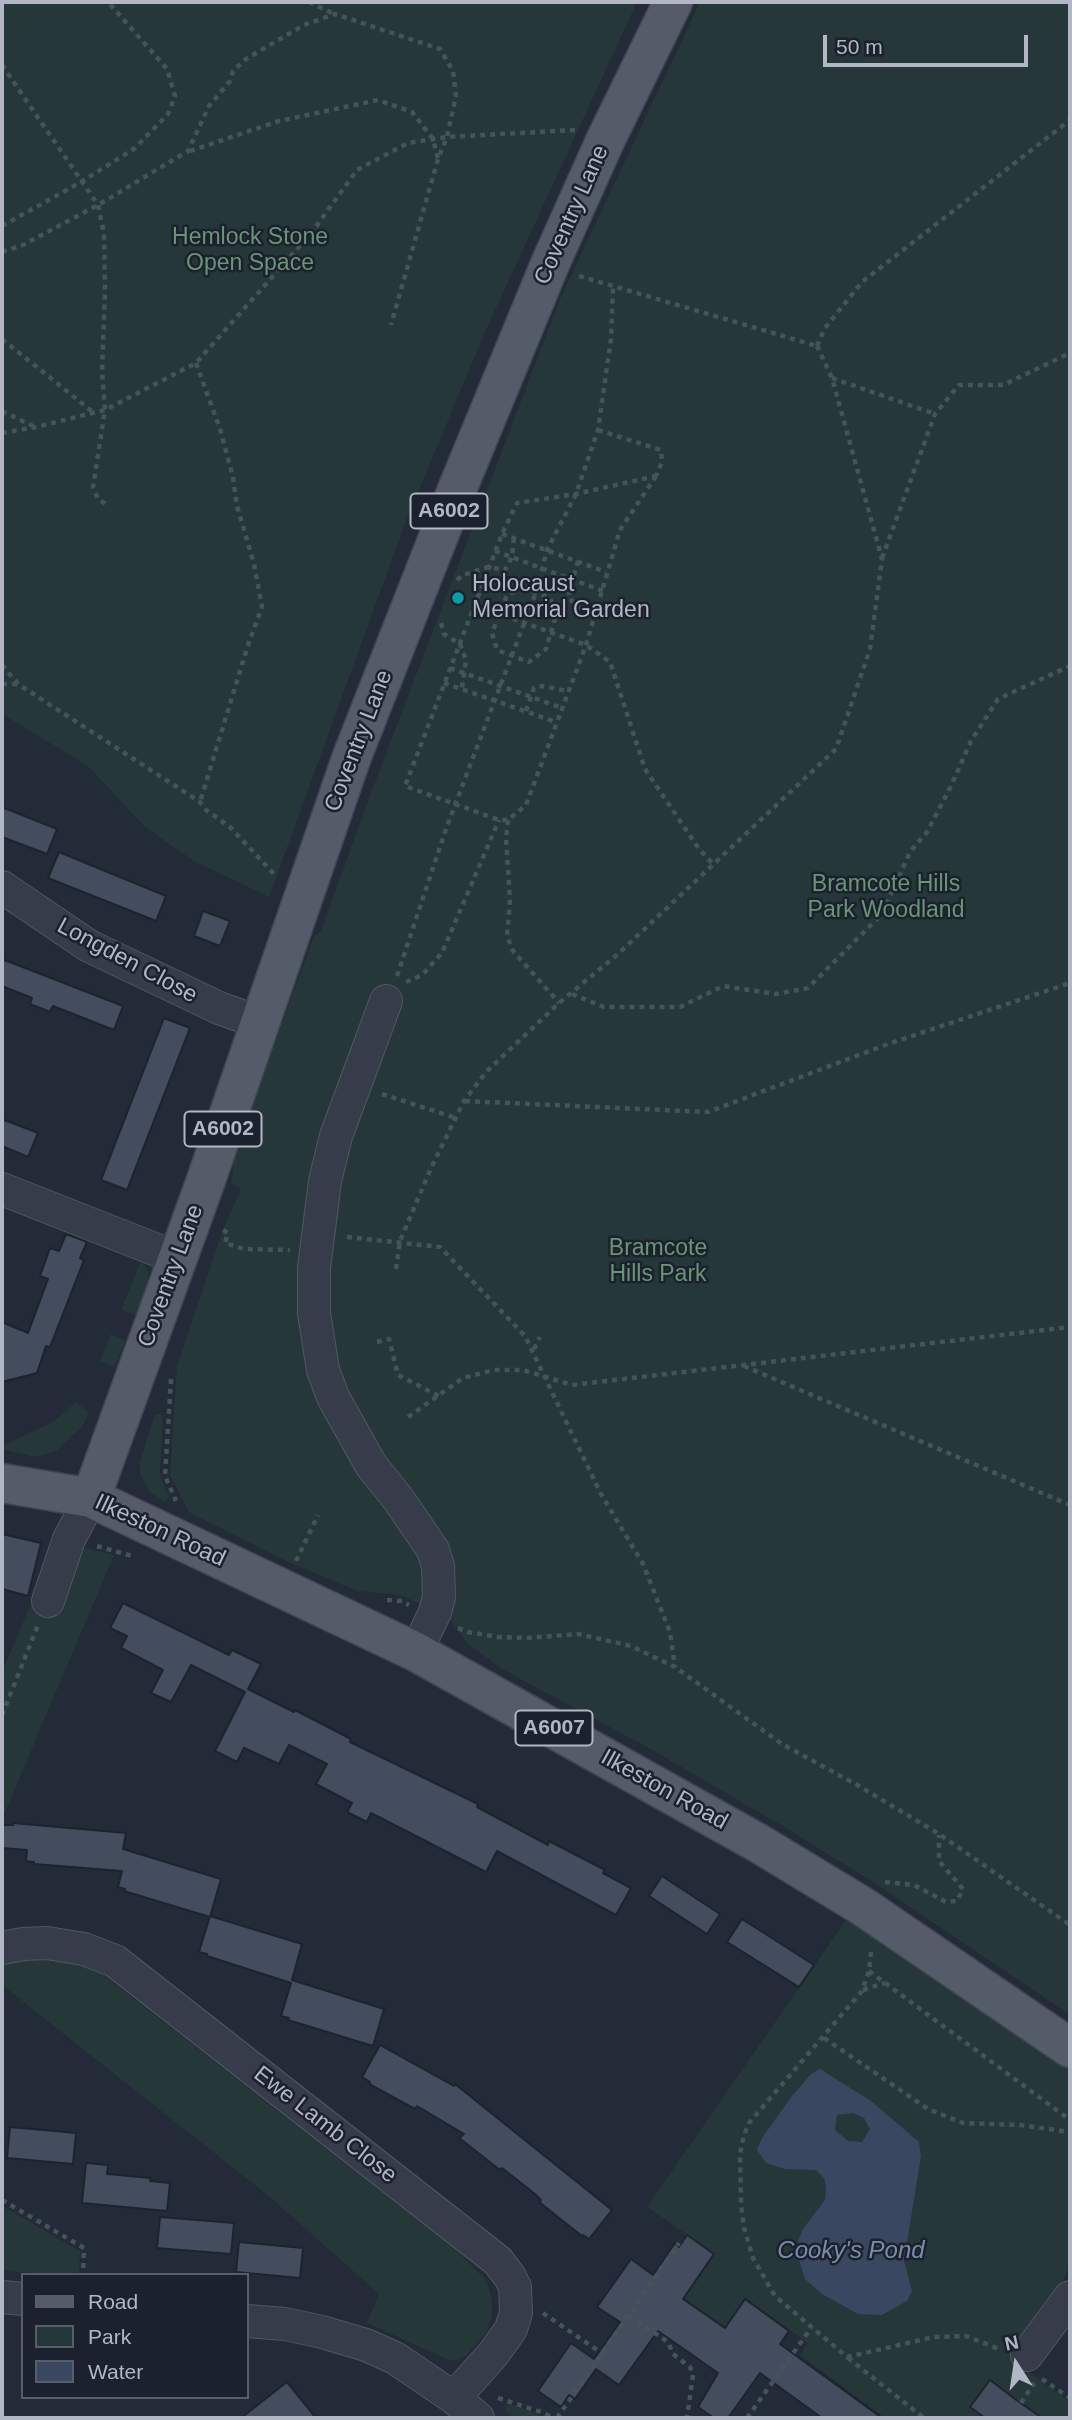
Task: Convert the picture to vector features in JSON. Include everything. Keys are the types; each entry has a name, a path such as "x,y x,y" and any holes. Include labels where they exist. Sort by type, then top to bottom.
{"main road":[{"name":"Coventry Lane","path":"91,1498 205,1183 258,1022 356,746 550,264 605,141 673,2"},
{"name":"Ilkeston Road","path":"2,1483 91,1498 416,1652 758,1843 869,1910 1070,2048"}],"street":[{"name":"Longden Close","path":"2,887 89,946 219,1008 258,1022"},
{"path":"389,994 336,1136 325,1181 316,1243 314,1313 323,1370 342,1415 370,1465 399,1500 433,1550 439,1580 439,1597 416,1652"},
{"path":"2,1189 177,1258"},
{"path":"48,1601 69,1539 91,1498"},
{"name":"Ewe Lamb Close","path":"2,1948 47,1943 84,1949 115,1961 498,2261 510,2277 517,2301"},
{"path":"2,2297 21,2299"},
{"path":"1018,2354 1070,2297"},
{"path":"457,2393 494,2353 511,2329 517,2301"},
{"path":"248,2321 285,2324 366,2345 457,2393 478,2418"}],"path":[{"path":"2,226 135,148 167,114 175,96 166,69 107,2"},
{"path":"309,2 335,14 440,49 453,71 456,96 447,136 391,325"},
{"path":"188,151 209,106 230,81 233,71 246,59 304,25 335,14"},
{"path":"2,65 98,205 104,234 102,371 105,410 93,487 99,499 109,506"},
{"path":"2,251 23,245 98,205 188,151 279,121 378,100 412,112 433,139 438,159"},
{"path":"817,346 825,328 862,282 1070,120"},
{"path":"2,433 105,410 196,363 312,232 357,170 408,143 447,136 576,130 605,141"},
{"path":"579,276 817,346 832,378 882,559"},
{"path":"389,994 455,805 525,623 547,551 576,494 598,430 611,339 613,287"},
{"path":"2,339 94,413"},
{"path":"396,1269 400,1241 431,1168 464,1101 486,1072 559,1003 618,954 836,749 870,649 882,559 935,414 959,385 1003,385 1070,353"},
{"path":"196,363 220,429 233,477 237,506 254,564 262,607 200,802"},
{"path":"832,378 935,414"},
{"path":"2,411 36,427"},
{"path":"598,430 661,450 662,462 656,476 620,530 606,572 596,616 526,805 508,820 499,820 405,786 495,551 517,503 576,494 656,476"},
{"path":"502,534 606,572"},
{"path":"454,582 463,575 489,567 505,570 512,557 514,538"},
{"path":"495,551 603,591"},
{"path":"578,561 568,596 576,606 596,616"},
{"path":"523,588 550,598 556,615 546,649 529,662 497,650 492,633 500,614 507,595 523,588"},
{"path":"475,605 586,645 610,662 645,769 699,849 713,864"},
{"path":"441,613 444,634 460,643 466,660 462,688"},
{"path":"2,665 18,684 200,802 206,810 230,827 274,874 271,883"},
{"path":"572,993 604,1007 680,1007 723,986 776,995 808,988 882,914 910,852 927,832 971,741 998,699 1070,666"},
{"path":"450,667 562,708"},
{"path":"444,683 556,722"},
{"path":"2,684 18,684"},
{"path":"526,711 534,688 543,686 567,691"},
{"path":"389,994 422,975 442,953 499,820"},
{"path":"508,820 506,838 510,901 507,936 513,951 559,1003"},
{"path":"464,1101 708,1112 888,1044 1070,983"},
{"path":"355,1086 456,1118"},
{"path":"219,1229 228,1233 225,1242 243,1249 305,1250 332,1235 432,1245 443,1251 525,1336 533,1349 601,1494 643,1564 670,1632 675,1667"},
{"path":"443,1251 451,1248"},
{"path":"408,1417 463,1378 494,1370 523,1370 572,1385 1070,1327"},
{"path":"533,1349 540,1337"},
{"path":"377,1342 389,1339 398,1375 439,1396"},
{"path":"743,1365 1070,1505"},
{"path":"172,1367 165,1476 178,1506"},
{"path":"288,1562 290,1556 297,1559 318,1515"},
{"path":"380,1600 402,1601 432,1618 468,1632 527,1638 578,1634 631,1646 675,1667 782,1744 939,1834 1070,1925"},
{"path":"2,1715 48,1601"},
{"path":"924,2418 775,2296 753,2259 744,2228 740,2154 749,2123 862,1991 869,1971 869,1910 879,1880 914,1885 946,1902 957,1901 963,1889 939,1861 939,1834"},
{"path":"869,1971 1070,2120"},
{"path":"862,1991 885,1983"},
{"path":"824,2038 928,2109 963,2123 1020,2125 1070,2132"},
{"path":"2,2200 84,2248 83,2273"},
{"path":"457,2393 513,2401 555,2418 603,2354 679,2243"},
{"path":"517,2301 534,2306 603,2354"},
{"path":"629,2316 668,2342 673,2354 690,2367 693,2375 687,2418"},
{"path":"747,2418 811,2328"},
{"path":"847,2357 934,2337 966,2336 1018,2354"},
{"path":"1021,2403 1039,2376 1070,2398"}],"green space":[{"name":"Hemlock Stone Open Space","path":"2,2 637,2 485,332 406,521 269,897 194,861 145,827 88,766 2,714"},
{"name":"Bramcote Hills Park","path":"700,2 1070,2 1070,2015 876,1884 786,1828 649,1748 502,1669 467,1643 449,1618 401,1595 358,1591 288,1562 189,1512 170,1475 177,1366 224,1227 241,1189 231,1183 235,1153 314,936 321,931 369,798 560,299"},
{"path":"141,1261 148,1271 149,1282 137,1316 121,1310"},
{"path":"111,1334 125,1341 114,1367 100,1361"},
{"path":"76,1402 89,1413 82,1427 56,1451 34,1457 2,1449 2,1446 53,1422"},
{"path":"155,1414 163,1415 160,1471 169,1497 165,1502 149,1491 140,1473 140,1462"},
{"path":"56,1541 114,1555 2,1819 2,1672 32,1601 36,1603"},
{"path":"846,1920 1070,2069 1070,2264 1054,2300 1011,2359 1070,2402 1070,2418 885,2418 800,2355 808,2343 745,2298 725,2327 684,2298 715,2254 647,2207"},
{"path":"57,1955 97,1970 457,2251 487,2281 492,2302 492,2316 487,2332 466,2356 451,2361 367,2323 379,2294 270,2197 2,1985 2,1960"},
{"path":"2,2206 80,2251 79,2273 2,2270"},
{"path":"506,2404 545,2418 513,2418 505,2411"}],"water":[{"name":"Cooky's Pond","path":"820,2069 871,2101 919,2142 921,2156 904,2261 912,2291 907,2301 882,2315 858,2314 822,2294 805,2279 799,2260 798,2241 803,2229 825,2200 824,2178 816,2170 785,2169 766,2163 757,2150 762,2138 811,2074","holes":["853,2113 864,2118 870,2129 862,2142 848,2141 835,2130 837,2115"]}],"building":[{"path":"2,807 57,829 47,854 2,837"},
{"path":"59,852 166,896 156,921 48,878"},
{"path":"203,911 230,921 220,946 194,936"},
{"path":"2,959 123,1006 114,1030 53,1006 50,1012 30,1004 32,998 2,986"},
{"path":"164,1018 190,1028 127,1190 101,1180"},
{"path":"2,1119 38,1133 28,1157 2,1146"},
{"path":"66,1234 87,1242 80,1258 84,1260 50,1347 46,1346 37,1373 2,1382 2,1322 28,1333 48,1279 40,1276 50,1248 59,1251"},
{"path":"2,1534 41,1543 28,1596 2,1589"},
{"path":"123,1603 229,1655 232,1650 261,1664 248,1689 294,1712 295,1710 351,1739 350,1742 478,1804 477,1807 548,1845 549,1841 605,1870 603,1873 631,1888 616,1915 497,1851 486,1872 371,1813 367,1822 347,1812 352,1803 316,1784 327,1764 289,1745 279,1764 244,1748 237,1762 215,1751 245,1692 191,1665 171,1702 151,1693 163,1670 121,1648 127,1636 110,1628"},
{"path":"13,1823 126,1833 123,1849 221,1879 210,1917 124,1891 125,1889 118,1887 122,1871 34,1864 26,1861 27,1850 2,1848 2,1825"},
{"path":"662,1876 720,1914 707,1934 649,1896"},
{"path":"210,1916 302,1944 292,1980 384,2009 373,2046 288,2020 289,2018 281,2016 291,1983 199,1952"},
{"path":"742,1919 814,1965 799,1987 727,1942"},
{"path":"380,2045 454,2086 455,2084 612,2210 589,2239 539,2202 541,2200 535,2194 502,2168 500,2170 459,2138 464,2134 417,2106 415,2109 369,2084 370,2082 362,2077"},
{"path":"10,2127 76,2133 73,2164 7,2158"},
{"path":"86,2163 108,2165 107,2174 151,2178 150,2181 170,2183 167,2211 82,2203"},
{"path":"160,2217 234,2223 231,2254 157,2248"},
{"path":"687,2235 714,2254 683,2299 725,2328 745,2299 789,2331 780,2344 882,2418 822,2418 760,2373 728,2418 714,2418 698,2407 718,2373 658,2331 619,2385 596,2369 575,2399 569,2395 561,2407 538,2391 571,2343 594,2359 620,2322 597,2307 631,2259 653,2275 675,2243 679,2247"},
{"path":"239,2242 303,2248 300,2278 236,2272"},
{"path":"990,2380 1042,2418 985,2418 970,2407"},
{"path":"287,2382 316,2418 241,2418"}],"place":[{"name":"Holocaust Memorial Garden","path":"458,598"}],"park label":[{"name":"Bramcote Hills Park Woodland","path":"886,898"}]}
